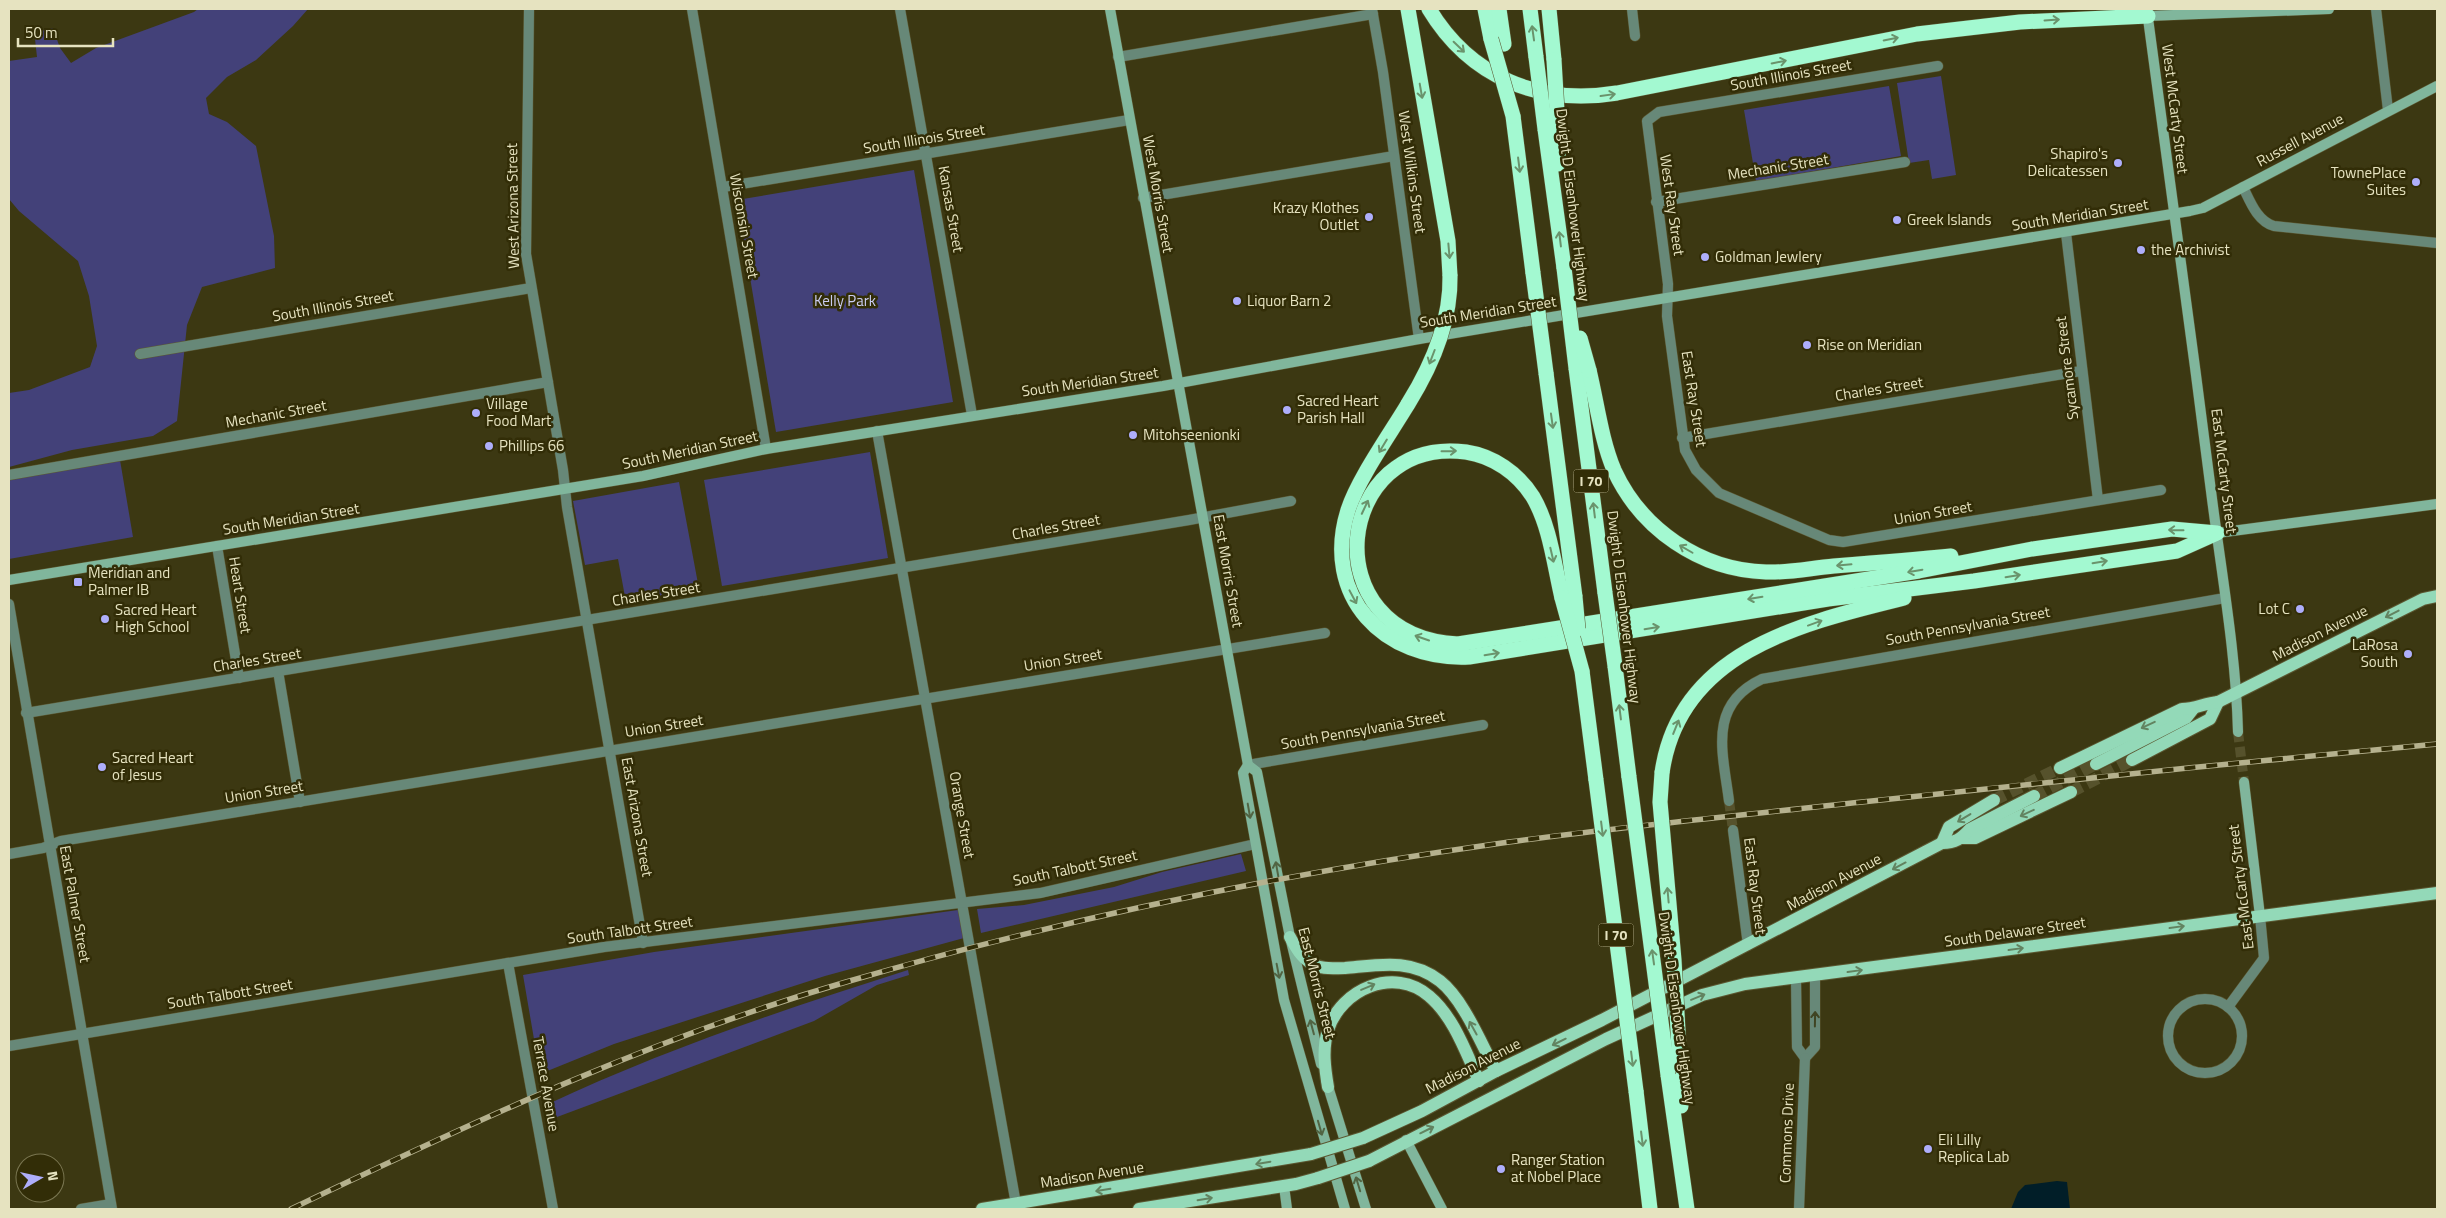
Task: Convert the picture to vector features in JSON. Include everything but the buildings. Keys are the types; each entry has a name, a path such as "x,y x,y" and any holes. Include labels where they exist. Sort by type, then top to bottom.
{"highway":[{"path":"1408,9 1448,241 1450,276 1446,312 1428,366 1351,501 1342,535 1342,558 1346,580 1352,597 1369,621 1396,642 1423,654 1440,657 1469,657 1828,599 1974,581 2177,551 2217,533"},
{"path":"1429,9 1460,49 1499,76 1536,92 1577,97 1616,93 1935,32 2147,12"},
{"path":"1485,9 1498,42"},
{"name":"I 70","path":"1499,9 1498,42 1513,116 1546,373 1569,597 1582,671 1650,1209"},
{"name":"Dwight D Eisenhower Highway","path":"1530,9 1536,57 1552,128 1557,210 1567,295 1583,370 1614,666 1674,1070 1687,1209"},
{"path":"1550,12 1554,60 1552,128"},
{"path":"1583,370 1610,459 1625,491 1652,524 1669,539 1703,558 1738,569 1774,572 2032,549"},
{"path":"1569,597 1536,502 1519,479 1506,468 1490,459 1474,454 1451,451 1422,456 1392,472 1376,488 1366,504 1360,520 1356,543 1359,571 1365,589 1375,606 1392,623 1417,637 1446,644 1475,643 1668,612 1919,571 2032,549 2172,529 2217,533"},
{"path":"1674,1070 1674,960 1660,802 1662,773 1668,748 1681,715 1693,694 1735,658 1756,646 1835,616 1974,581"}],"main road":[{"name":"West Morris Street","path":"1110,9 1178,383"},
{"path":"2147,12 2329,9"},
{"name":"West McCarty Street","path":"2147,12 2175,214"},
{"name":"Russell Avenue","path":"2175,214 2203,208 2437,86"},
{"name":"South Meridian Street","path":"9,580 643,476 766,448 1178,383 1418,339 2175,214"},
{"name":"East McCarty Street","path":"2175,214 2237,693 2238,732"},
{"name":"East Morris Street","path":"1178,383 1248,765 1257,772 1290,937 1328,1087 1366,1209"},
{"path":"2217,533 2437,504"},
{"name":"Madison Avenue","path":"2060,768 2182,710 2193,709 2204,703 2218,702 2423,599 2437,596"},
{"path":"2132,760 2210,719 2218,702"},
{"name":"Madison Avenue","path":"2096,764 2186,718 2193,709"},
{"name":"East Morris Street","path":"1248,765 1243,773 1284,1000 1345,1209"},
{"name":"East McCarty Street","path":"2244,782 2260,916"},
{"name":"Madison Avenue","path":"1962,838 1975,838 2071,792"},
{"name":"Madison Avenue","path":"982,1209 1311,1154 1363,1138 1595,1024 1942,843 1953,843 1962,838 1970,829 2034,796"},
{"name":"Madison Avenue","path":"1942,843 1949,827 1994,800"},
{"name":"South Delaware Street","path":"1406,1140 1606,1039 1702,995 1745,984 1796,979 2437,893"},
{"path":"1290,937 1300,955 1310,963 1324,968 1393,963 1413,967 1430,974 1454,995 1496,1071"},
{"path":"1328,1087 1325,1044 1327,1032 1334,1016 1345,1002 1359,991 1369,986 1388,982 1417,988 1441,1007 1462,1044 1479,1081"},
{"path":"1139,1209 1284,1186 1318,1178 1368,1160 1406,1140 1442,1209"},
{"path":"1284,1186 1287,1209"}],"street":[{"name":"West Arizona Street","path":"529,9 526,246 565,489"},
{"name":"Wisconsin Street","path":"692,9 766,448"},
{"name":"Kansas Street","path":"900,9 972,415"},
{"path":"1632,9 1635,36"},
{"path":"2376,9 2388,110"},
{"path":"1118,57 1373,12"},
{"name":"West Wilkins Street","path":"1373,12 1418,339"},
{"name":"South Illinois Street","path":"1650,117 1659,112 1938,66"},
{"name":"West Ray Street","path":"1650,117 1646,126 1668,298"},
{"name":"South Illinois Street","path":"723,188 1130,120"},
{"path":"1143,198 1394,156"},
{"name":"Mechanic Street","path":"1656,202 1905,162"},
{"path":"2243,187 2258,215 2265,222 2274,226 2437,243"},
{"name":"Sycamore Street","path":"2066,233 2098,500"},
{"name":"South Illinois Street","path":"140,354 532,288"},
{"name":"East Ray Street","path":"1668,298 1667,316 1685,450 1696,470 1719,493"},
{"name":"Charles Street","path":"1682,438 2082,371"},
{"name":"Mechanic Street","path":"9,475 548,382"},
{"name":"Orange Street","path":"877,431 1016,1204"},
{"name":"East Arizona Street","path":"565,489 586,621 643,942"},
{"name":"Union Street","path":"1719,493 1824,538 1843,542 2161,490"},
{"name":"Charles Street","path":"26,713 586,621 1291,501"},
{"name":"Heart Street","path":"217,546 239,678"},
{"name":"South Pennsylvania Street","path":"1729,801 1722,741 1722,724 1729,708 1745,688 1762,679 1774,675 2224,598"},
{"name":"East Palmer Street","path":"9,604 26,713 112,1207"},
{"name":"Union Street","path":"9,854 49,846 61,841 1325,633"},
{"path":"278,671 300,802"},
{"name":"South Pennsylvania Street","path":"1248,765 1483,725"},
{"name":"East Ray Street","path":"1733,830 1748,945"},
{"name":"South Talbott Street","path":"9,1046 643,942 1040,894 1255,844"},
{"name":"East McCarty Street","path":"2228,1007 2264,958 2260,916"},
{"name":"Terrace Avenue","path":"508,963 553,1209"},
{"path":"1796,979 1797,1047 1806,1058 1815,1047 1815,976"},
{"path":"2201,999 2215,1000 2228,1007 2239,1021 2242,1033 2241,1046 2232,1062 2226,1067 2211,1073 2196,1073 2180,1065 2171,1052 2167,1037 2168,1027 2175,1013 2185,1004 2201,999"},
{"name":"Commons Drive","path":"1799,1209 1806,1058"},
{"path":"81,1209 112,1207"}],"green space":[{"path":"198,9 308,9 293,26 256,60 227,77 206,98 209,114 227,122 256,146 274,236 275,268 202,287 187,325 177,421 153,436 72,450 9,467 9,393 29,390 90,367 97,346 89,296 78,261 19,211 9,199 9,61 37,57 35,39 45,29 53,28 60,48 71,63 96,48"},
{"path":"1941,76 1956,175 1932,179 1929,160 1909,163 1897,83"},
{"path":"1889,86 1901,156 1756,181 1744,110"},
{"name":"Kelly Park","path":"914,170 953,402 776,432 737,200"},
{"path":"870,452 888,558 722,586 704,480"},
{"path":"120,460 133,537 9,559 9,480"},
{"path":"679,482 699,589 626,602 618,559 585,565 573,501"},
{"path":"1241,854 1246,871 981,933 977,909 1024,905 1114,887 1162,872"},
{"path":"958,910 964,938 825,976 614,1044 540,1074 523,975 654,952"},
{"path":"908,970 909,975 877,985 814,1021 549,1120 546,1105 635,1066 770,1015"}],"water":[{"path":"2057,1181 2067,1182 2070,1209 2011,1209 2018,1192 2025,1185"}],"tunnel":[{"path":"2238,732 2244,782"},
{"path":"2071,792 2132,760"},
{"path":"2034,796 2096,764"},
{"path":"1994,800 2060,768"},
{"path":"1729,801 1733,830"}],"railway":[{"path":"291,1209 427,1145 564,1084 633,1055 774,1004 927,959 1092,918 1175,900 1342,868 1553,836 2006,787 2437,744"}],"place":[{"name":"Shapiro's Delicatessen","path":"2118,163"},
{"name":"TownePlace Suites","path":"2416,182"},
{"name":"Krazy Klothes Outlet","path":"1369,217"},
{"name":"Greek Islands","path":"1897,220"},
{"name":"the Archivist","path":"2141,250"},
{"name":"Goldman Jewlery","path":"1705,257"},
{"name":"Liquor Barn 2","path":"1237,301"},
{"name":"Rise on Meridian","path":"1807,345"},
{"name":"Sacred Heart Parish Hall","path":"1287,410"},
{"name":"Village Food Mart","path":"476,413"},
{"name":"Mitohseenionki","path":"1133,435"},
{"name":"Phillips 66","path":"489,446"},
{"name":"Meridian and Palmer IB","path":"78,582"},
{"name":"Lot C","path":"2300,609"},
{"name":"Sacred Heart High School","path":"105,619"},
{"name":"LaRosa South","path":"2408,654"},
{"name":"Sacred Heart of Jesus","path":"102,767"},
{"name":"Eli Lilly Replica Lab","path":"1928,1149"},
{"name":"Ranger Station at Nobel Place","path":"1501,1169"}]}
